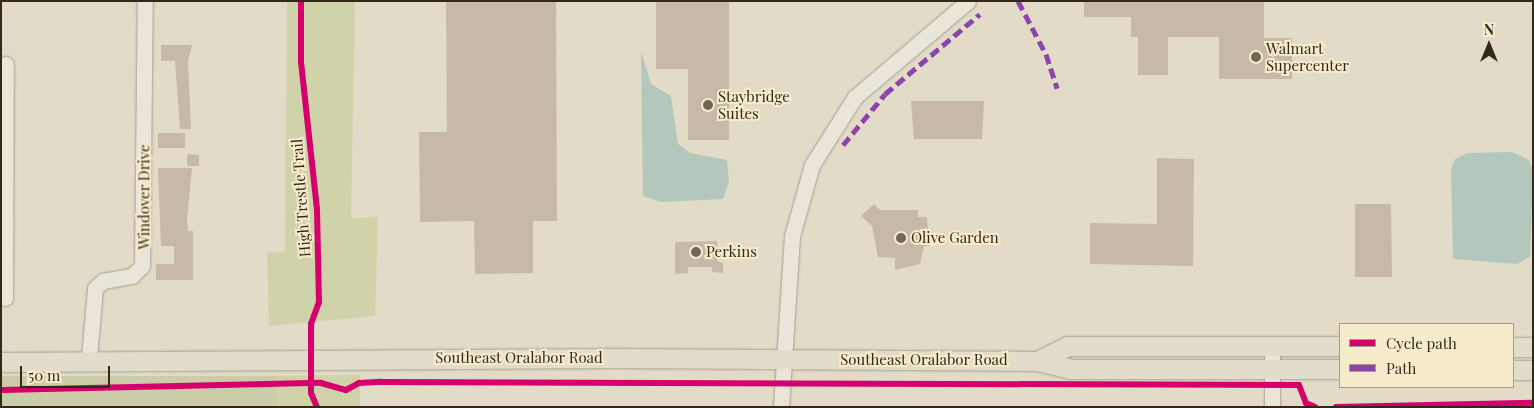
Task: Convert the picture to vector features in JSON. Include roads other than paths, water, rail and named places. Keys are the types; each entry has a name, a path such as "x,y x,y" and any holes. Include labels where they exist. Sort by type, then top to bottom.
{"main road":[{"name":"Southeast Oralabor Road","path":"1037,361 1068,346 1339,346"},
{"path":"1514,347 1533,347"},
{"name":"Southeast Oralabor Road","path":"1,362 90,358 1037,361 1071,369 1339,369"},
{"path":"1514,370 1533,370"}],"street":[{"name":"Windover Drive","path":"90,358 95,288 103,280 132,276 142,266 145,1"},
{"path":"781,407 786,360 792,236 804,186 820,149 870,82 968,1"},
{"path":"5,298 3,175 6,64"},
{"path":"1272,346 1272,407"}],"place":[{"name":"Walmart Supercenter","path":"1256,57"},
{"name":"Staybridge Suites","path":"708,105"},
{"name":"Olive Garden","path":"901,238"},
{"name":"Perkins","path":"696,252"}]}
